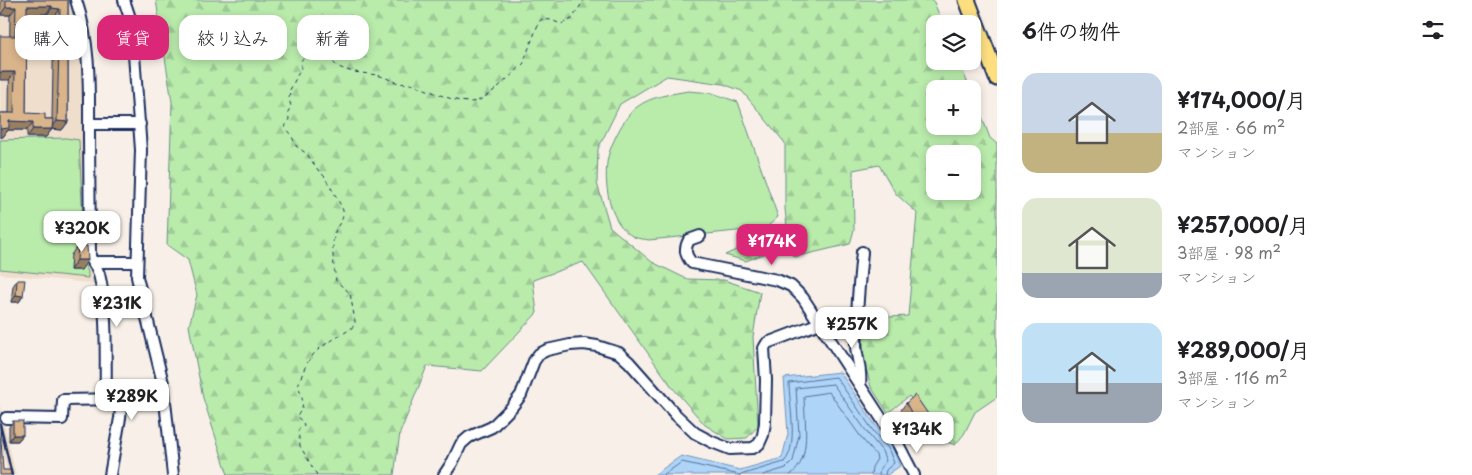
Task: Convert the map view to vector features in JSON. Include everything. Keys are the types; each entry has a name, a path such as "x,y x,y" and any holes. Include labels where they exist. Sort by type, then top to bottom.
{"highway":[{"path":"967,0 997,78"}],"street":[{"path":"76,0 82,17 87,43 90,84 90,257 98,273 105,324 106,399"},
{"path":"124,0 130,18 133,41 140,124 141,150 137,277 163,383 173,475"},
{"path":"89,124 140,124"},
{"path":"700,236 690,240 686,247 686,256 692,263 777,280 791,286 797,292 820,322 898,444 914,475"},
{"path":"860,385 861,378 856,349 856,325 862,252"},
{"path":"94,264 97,262 137,262"},
{"path":"444,475 452,464 461,444 469,437 492,427 511,408 521,395 534,361 539,354 547,350 570,345 584,344 597,346 619,354 629,362 676,415 695,432 712,442 730,449 753,448 759,444 765,423 766,380 764,348 767,343 820,322"},
{"path":"6,418 62,419 63,400 122,399 110,475"}],"path":[{"path":"317,475 300,446 298,430 304,426 303,422 296,416 303,409 304,404 298,385 312,355 334,338 350,330 355,325 355,321 350,292 336,281 335,273 333,248 336,231 342,219 343,211 335,198 331,185 307,154 296,146 291,134 285,127 289,119 288,112 291,106 289,99 290,90 301,68 301,61 309,50 311,42 318,40 336,65 380,75 400,83 412,83 444,97 472,102 492,93 497,86 524,63 539,22 542,19 561,24 572,19 584,0"}],"shaded area":[{"path":"0,0 74,0 78,15 15,15 15,60 84,60 87,262 93,269 97,284 0,274"},
{"path":"0,405 16,475 8,475 0,441"}],"green space":[{"path":"156,0 933,0 939,15 926,15 926,70 963,70 966,80 926,80 926,135 981,135 981,115 990,138 997,144 997,397 975,412 964,434 955,445 944,441 909,396 888,413 871,387 863,357 864,323 889,317 908,316 917,213 896,194 879,165 853,170 854,230 850,244 795,257 784,246 746,261 725,255 787,227 785,209 785,143 742,91 723,84 667,76 620,104 598,149 597,183 610,227 652,262 687,279 724,280 760,292 753,337 758,426 747,438 728,439 705,425 672,387 583,262 533,280 537,313 482,371 427,366 400,433 394,475 228,475 203,398 189,326 197,295 188,260 167,245 172,102 165,60 169,60 169,15 158,15"},
{"path":"688,91 712,93 738,102 778,217 766,228 649,240 634,237 619,224 610,205 606,173 610,149 618,132 632,111 643,103 662,96"},
{"path":"66,138 79,140 85,266 88,278 0,269 0,140"}],"water":[{"path":"840,372 878,429 892,445 900,466 887,475 654,475 681,456 740,470 782,458 788,434 784,378"}],"building":[{"path":"6,0 68,0 68,15 60,15 60,9 52,8 52,6 27,6 27,15 16,15 16,7 6,7"},
{"path":"0,36 15,36 15,60 26,60 26,113 45,114 45,119 53,119 52,129 33,129 33,122 9,121 9,128 0,129 0,113 14,113 15,72 0,72"},
{"path":"59,60 68,60 68,122 57,121"},
{"path":"78,245 87,246 88,260 77,260"},
{"path":"17,280 25,280 23,296 16,295"},
{"path":"915,395 930,417 918,425 906,403"},
{"path":"13,421 23,421 23,435 13,435"},
{"path":"0,425 3,470 10,470 11,475 0,475"}],"railway":[{"path":"0,424 12,475"}]}
